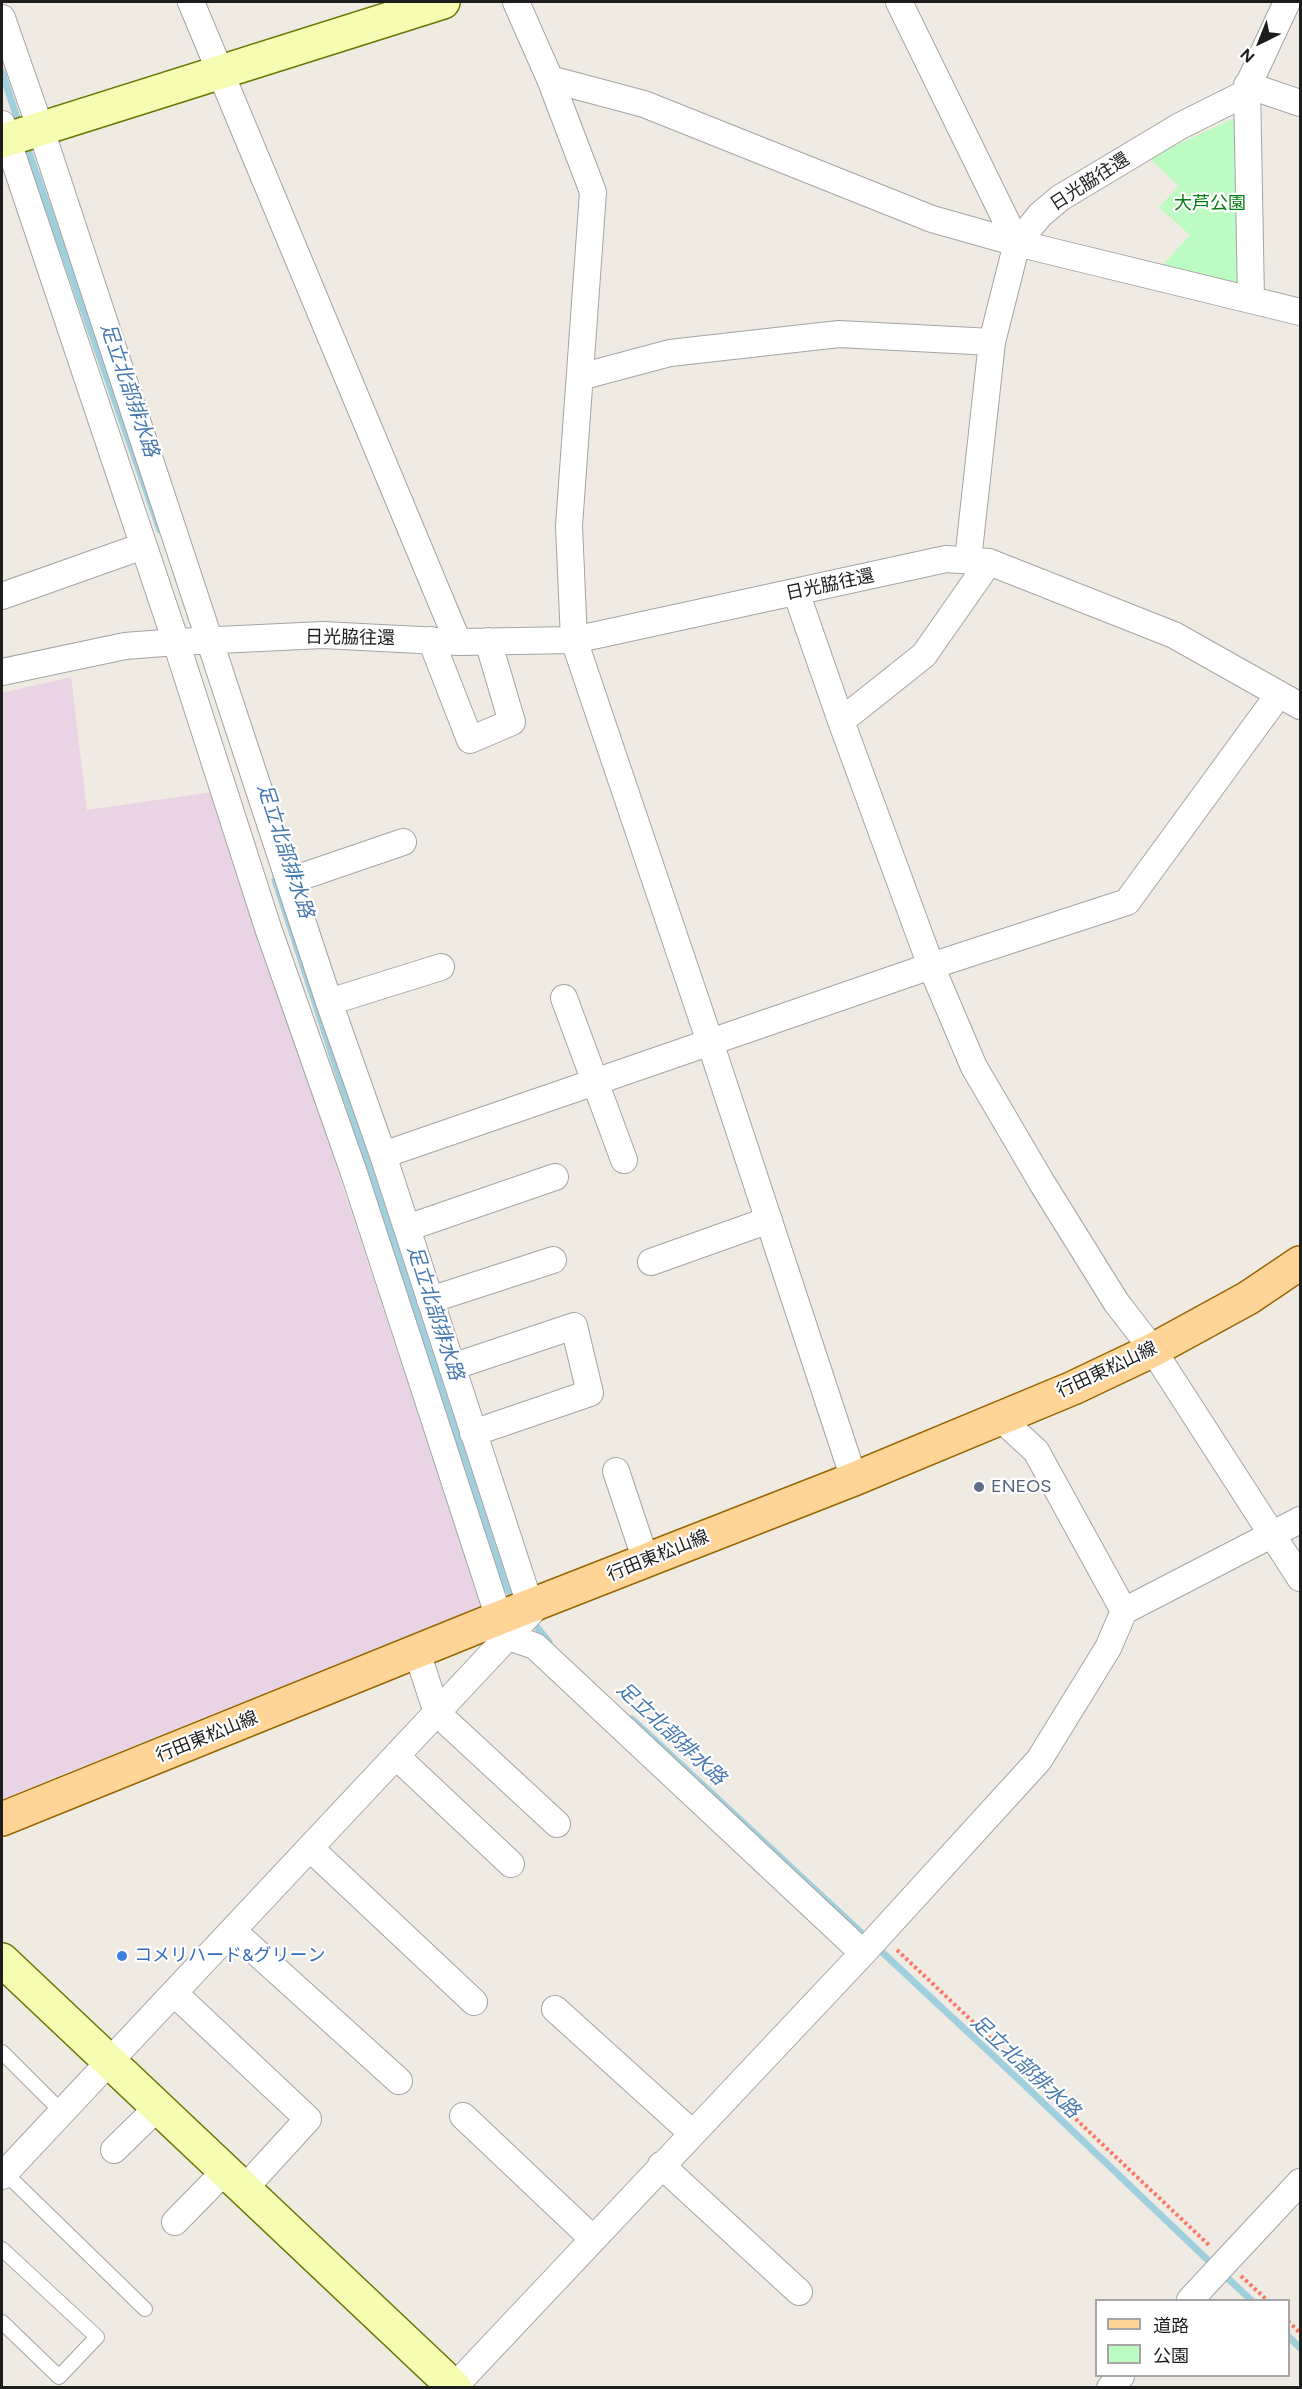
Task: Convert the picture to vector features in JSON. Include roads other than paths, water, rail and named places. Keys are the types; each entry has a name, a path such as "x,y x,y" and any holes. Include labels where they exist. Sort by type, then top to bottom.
{"main road":[{"name":"行田東松山線","path":"2,1819 417,1652 504,1627 530,1607 854,1479 1073,1388 1153,1350 1248,1298 1300,1263"}],"street":[{"path":"191,2 458,642"},
{"path":"443,2 41,130 3,135 176,642 267,928 354,1173 504,1627 535,1646 863,1953"},
{"path":"516,2 550,79 593,192 569,526 574,640 854,1479"},
{"path":"899,2 1017,243"},
{"name":"日光脇往還","path":"2,672 124,646 210,640 323,636 458,642 574,640 946,559 978,561 992,342 1017,243 1040,215 1059,198 1180,126 1244,94 1287,2"},
{"path":"2,18 329,1002 383,1155 530,1607"},
{"path":"550,79 644,104 932,219 1017,243 1300,312"},
{"path":"1251,300 1247,85 1300,103"},
{"path":"580,376 670,353 839,334 992,342"},
{"path":"2,596 143,546"},
{"path":"383,1155 931,966 1127,902 1290,700 1174,635 978,561 924,656 841,721"},
{"path":"796,592 931,966 974,1067 1110,1293 1153,1350 1300,1578"},
{"path":"431,640 470,740 512,722 488,641"},
{"path":"290,881 403,842"},
{"path":"329,1002 441,967"},
{"path":"564,998 624,1160"},
{"path":"406,1228 555,1177"},
{"path":"651,1262 769,1220"},
{"path":"430,1300 553,1260"},
{"path":"452,1367 574,1326 590,1393 473,1433"},
{"path":"1000,1418 1036,1450 1124,1611"},
{"path":"616,1471 646,1561"},
{"path":"2,1960 454,2387 863,1953 1039,1760 1108,1648 1124,1611 1300,1520"},
{"path":"2,2173 437,1713 504,1627"},
{"path":"417,1652 437,1713 557,1824"},
{"path":"396,1756 511,1864"},
{"path":"310,1848 474,2002"},
{"path":"232,1931 399,2081"},
{"path":"174,1993 308,2119 234,2180 176,2222"},
{"path":"555,2009 692,2133"},
{"path":"114,2150 158,2107"},
{"path":"464,2116 593,2239"},
{"path":"662,2166 799,2292"},
{"path":"1192,2299 1300,2182"}],"lane":[{"path":"2,2052 62,2112"},
{"path":"2,2173 146,2309"},
{"path":"2,2249 97,2337 59,2377 2,2322"}],"waterway":[{"name":"足立北部排水路","path":"2,72 20,127"},
{"name":"足立北部排水路","path":"26,144 160,530"},
{"name":"足立北部排水路","path":"275,880 506,1587 517,1602"},
{"name":"足立北部排水路","path":"531,1620 549,1642"},
{"name":"足立北部排水路","path":"632,1719 1015,2076 1214,2266"},
{"name":"足立北部排水路","path":"1222,2273 1250,2299"},
{"name":"足立北部排水路","path":"1290,2338 1300,2348"}],"place":[{"name":"ENEOS","path":"979,1487"},
{"name":"コメリハード&グリーン","path":"122,1956"}],"park label":[{"name":"大芦公園","path":"1210,204"}]}
